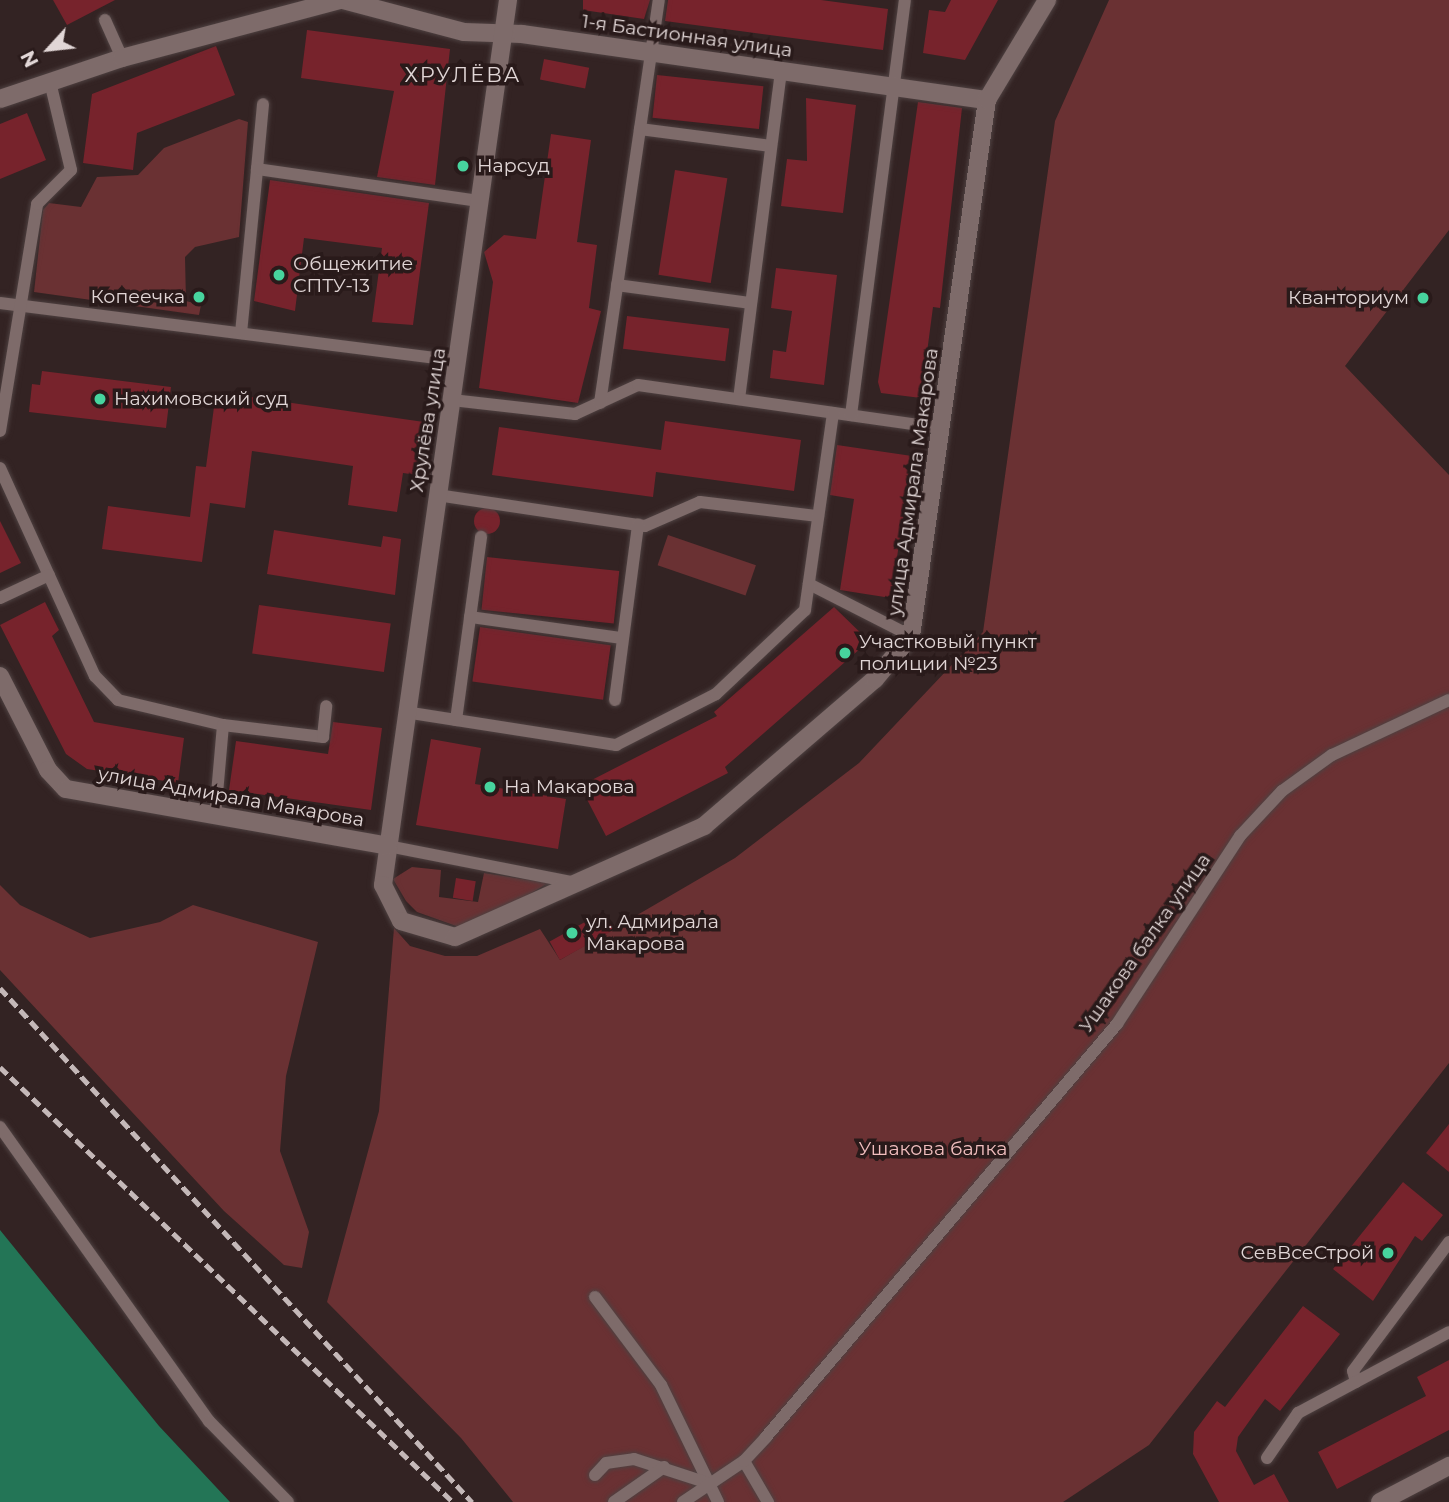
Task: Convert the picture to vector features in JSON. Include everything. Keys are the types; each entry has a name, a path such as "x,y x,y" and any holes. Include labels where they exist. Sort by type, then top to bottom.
{"street":[{"name":"1-я Бастионная улица","path":"0,99 122,58 342,0 464,32 504,31 988,100"},
{"name":"Хрулёва улица","path":"388,846 508,0"},
{"name":"улица Адмирала Макарова","path":"0,676 48,771 66,789 388,846 386,897 401,921 420,931 469,934 583,885 704,826 875,679 911,636 988,100 1047,0"},
{"path":"1380,1502 1449,1466"}],"lane":[{"path":"600,403 659,0"},
{"path":"851,415 889,86 904,0"},
{"path":"105,20 122,58"},
{"path":"739,399 781,70"},
{"path":"0,431 23,305 37,204 71,170 50,82"},
{"path":"242,333 263,104"},
{"path":"640,129 771,146"},
{"path":"257,169 480,201"},
{"path":"617,285 751,303"},
{"path":"0,303 458,361"},
{"path":"452,400 575,414 638,385 941,428"},
{"path":"405,712 616,745 716,694 805,610 833,413"},
{"path":"0,468 95,676 118,700 223,725 323,737 326,706"},
{"path":"438,495 638,525 700,502 818,516"},
{"path":"615,699 638,525"},
{"path":"456,720 481,537"},
{"path":"0,598 49,576"},
{"path":"809,583 911,636"},
{"path":"470,617 622,638"},
{"name":"Ушакова балка улица","path":"683,1502 744,1461 1117,1024 1248,827 1282,791 1332,755 1449,700"},
{"path":"215,816 223,725"},
{"path":"388,846 583,885"},
{"path":"0,1127 209,1421 288,1502"},
{"path":"1356,1382 1353,1371 1449,1242"},
{"path":"595,1297 661,1385 718,1502"},
{"path":"1267,1458 1298,1413 1449,1332"},
{"path":"595,1475 606,1463 634,1459 708,1483"},
{"path":"744,1461 768,1502"},
{"path":"614,1502 664,1467"}],"green space":[{"name":"Ушакова балка","path":"1109,0 1449,0 1449,230 1345,366 1449,475 1449,1063 1149,1445 1063,1502 513,1502 461,1438 327,1302 379,1111 394,928 410,946 445,956 477,956 540,929 560,960 735,858 859,763 983,632 1055,121"},
{"path":"239,119 248,122 239,237 195,247 185,257 186,301 201,305 199,315 34,292 43,210 49,203 81,207 97,177 138,175 164,148"},
{"path":"668,535 756,565 746,596 658,565"},
{"path":"412,867 441,870 439,897 478,902 484,873 548,883 479,925 459,927 417,912 406,901 393,879"},
{"path":"0,885 20,905 90,938 160,922 193,905 318,942 286,1076 280,1151 309,1232 302,1268 284,1265 224,1211 0,970"}],"shaded area":[{"path":"0,1230 159,1426 230,1502 0,1502"}],"building":[{"path":"53,0 115,0 67,25"},
{"path":"583,0 650,0 644,19 583,10"},
{"path":"668,0 821,0 888,9 883,50 665,21"},
{"path":"951,0 998,0 965,60 923,53 929,10 945,12"},
{"path":"307,30 450,49 435,185 377,177 394,91 301,78"},
{"path":"216,46 235,95 137,133 133,170 83,163 92,94"},
{"path":"544,59 589,68 585,88 540,80"},
{"path":"657,75 763,86 759,129 653,118"},
{"path":"806,98 856,105 843,213 781,206 787,159 807,161"},
{"path":"918,102 962,108 940,308 933,307 921,398 881,393 878,382"},
{"path":"27,113 46,160 0,179 0,124"},
{"path":"551,134 591,140 577,242 597,245 589,308 601,311 578,403 479,388 493,282 484,252 504,235 536,239"},
{"path":"675,170 727,178 711,283 658,275"},
{"name":"Общежитие СПТУ-13","path":"270,180 429,203 413,325 372,322 382,248 304,238 295,311 254,301"},
{"path":"776,268 837,275 824,385 770,378 773,350 786,352 792,311 771,308"},
{"path":"627,316 729,329 725,361 623,349"},
{"name":"Нахимовский суд","path":"42,371 171,387 166,428 29,412 32,384 40,385"},
{"path":"216,392 424,422 417,475 403,473 397,512 348,505 353,466 252,451 245,508 210,503 202,562 102,549 108,506 190,517 196,466 206,467"},
{"path":"665,421 801,440 794,491 656,472 653,497 492,475 499,427 661,450"},
{"path":"837,445 912,456 891,598 840,590 854,499 830,495"},
{"path":"487,508 496,512 500,521 496,530 487,534 478,530 474,521 478,512"},
{"path":"0,521 21,563 0,573"},
{"path":"274,530 381,547 383,536 401,539 395,595 267,574"},
{"path":"487,557 619,571 614,624 481,610"},
{"path":"45,602 59,630 52,636 94,722 184,738 178,783 87,769 66,754 0,625"},
{"path":"259,605 391,624 384,672 252,654"},
{"path":"834,607 869,641 725,767 728,773 606,836 580,786 717,716 714,712"},
{"path":"480,627 611,645 603,700 472,681"},
{"path":"333,722 382,728 371,810 229,790 236,741 328,754"},
{"path":"431,739 481,748 475,784 566,799 558,849 416,825"},
{"path":"456,878 476,881 473,901 453,898"},
{"path":"603,912 613,930 560,960 550,942"},
{"path":"1449,1124 1449,1172 1426,1153"},
{"path":"1403,1182 1443,1215 1422,1241 1415,1236 1373,1301 1333,1269"},
{"path":"1303,1306 1340,1334 1280,1411 1265,1399 1238,1437 1236,1451 1254,1485 1274,1474 1289,1502 1219,1502 1193,1454 1194,1432 1217,1401 1225,1407"},
{"path":"1449,1360 1449,1430 1337,1489 1318,1452 1426,1396 1417,1377"}],"railway":[{"path":"0,988 472,1502"},
{"path":"0,1067 453,1502"}],"place":[{"name":"Нарсуд","path":"463,166"},
{"name":"Общежитие СПТУ-13","path":"279,275"},
{"name":"Копеечка","path":"199,297"},
{"name":"Кванториум","path":"1423,298"},
{"name":"Нахимовский суд","path":"100,399"},
{"name":"Участковый пункт полиции №23","path":"845,653"},
{"name":"На Макарова","path":"490,787"},
{"name":"ул. Адмирала Макарова","path":"572,933"},
{"name":"СевВсеСтрой","path":"1388,1253"}],"district":[{"name":"ХРУЛЁВА","path":"463,75"}]}
